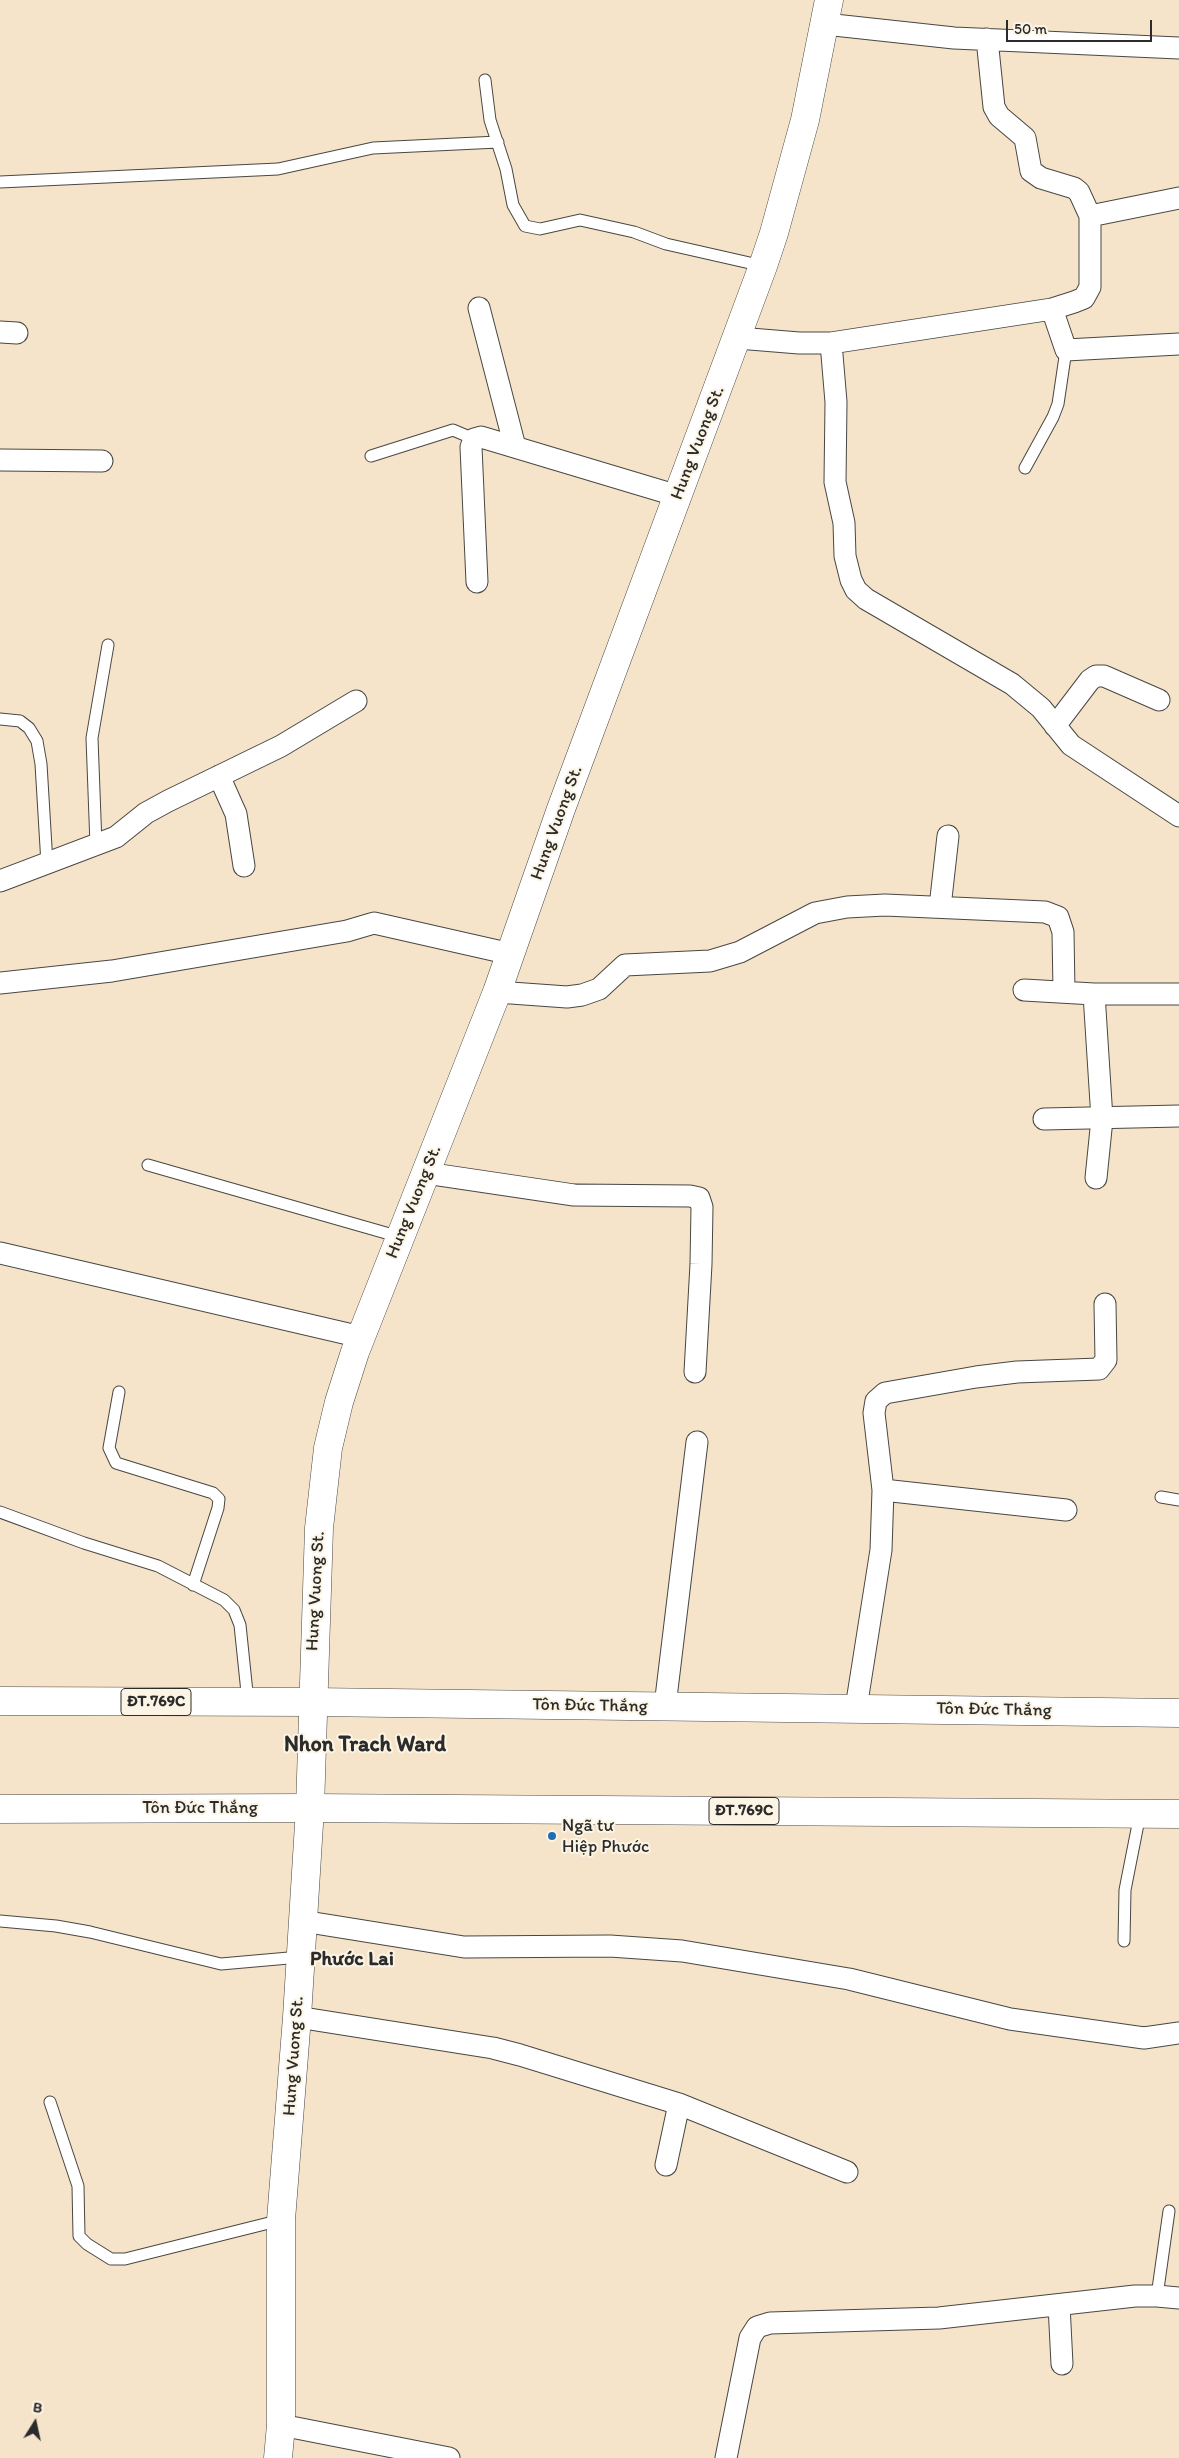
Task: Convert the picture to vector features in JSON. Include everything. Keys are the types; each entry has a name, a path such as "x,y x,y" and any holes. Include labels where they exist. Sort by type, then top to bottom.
{"street":[{"path":"827,12 987,39 1179,48"},
{"name":"Hung Vuong St.","path":"278,2458 281,2424 281,2220 297,2017 310,1808 319,1528 328,1448 338,1402 361,1337 497,992 561,808 738,338 774,233 805,120 827,12"},
{"path":"738,338 799,343 830,343 1052,308 1084,298 1090,287 1090,216 1079,192 1074,188 1041,178 1031,171 1025,138 999,116 994,107 987,39"},
{"path":"1090,216 1179,198"},
{"path":"479,308 515,447"},
{"path":"1052,308 1066,350 1179,344"},
{"path":"830,343 836,402 835,482 844,523 845,556 851,580 856,590 866,599 1012,684 1041,708 1071,745 1179,816"},
{"path":"477,582 471,447 474,439 481,437 678,496"},
{"path":"0,460 102,461"},
{"path":"1055,726 1090,680 1096,676 1104,676 1159,700"},
{"path":"0,881 116,837 153,809 281,746 356,701"},
{"path":"219,776 236,814 244,866"},
{"path":"940,907 948,836"},
{"path":"497,992 567,997 582,995 599,989 625,966 710,961 740,952 815,913 857,906 940,907 1045,912 1058,917 1063,932 1064,991"},
{"path":"0,983 112,971 347,931 374,923 511,954"},
{"path":"1024,990 1094,994 1179,994"},
{"path":"1094,994 1102,1119 1096,1178"},
{"path":"1044,1119 1179,1116"},
{"path":"426,1173 574,1195 690,1196 699,1198 702,1207 696,1372"},
{"path":"0,1253 361,1337"},
{"path":"856,1708 879,1575 884,1490 874,1413 876,1401 885,1393 984,1376 1098,1369 1106,1360 1106,1304"},
{"path":"665,1706 697,1442"},
{"path":"884,1490 1066,1510"},
{"name":"Tôn Đức Thắng","path":"0,1701 312,1702 1179,1713"},
{"name":"Tôn Đức Thắng","path":"0,1809 310,1808 1179,1814"},
{"path":"302,1921 464,1947 610,1946 682,1951 849,1979 1010,2019 1144,2038 1179,2033"},
{"path":"297,2017 493,2048 679,2104 847,2172"},
{"path":"666,2165 679,2104"},
{"path":"726,2458 750,2338 757,2326 770,2323 939,2318 1157,2296 1179,2298"},
{"path":"1059,2305 1062,2364"},
{"path":"281,2424 449,2458"}],"lane":[{"path":"486,80 490,120 498,142 513,205 525,226 540,229 580,220 640,234 666,244 763,266"},
{"path":"0,182 278,169 373,148 498,142"},
{"path":"1025,468 1054,417 1058,404 1066,350"},
{"path":"372,456 453,430 474,439"},
{"path":"96,845 92,738 108,645"},
{"path":"0,719 20,721 29,728 37,741 41,764 47,864"},
{"path":"148,1165 400,1237"},
{"path":"119,1392 109,1448 116,1463 213,1493 218,1499 218,1508 193,1585"},
{"path":"1161,1497 1179,1500"},
{"path":"0,1512 84,1543 158,1566 224,1600 234,1610 240,1625 248,1702"},
{"path":"1124,1941 1125,1890 1140,1814"},
{"path":"0,1921 56,1926 90,1932 221,1964 300,1957"},
{"path":"50,2102 78,2186 79,2236 87,2244 111,2259 125,2260 281,2220"},
{"path":"1157,2296 1169,2210"}],"place":[{"name":"Ngã tư Hiệp Phước","path":"552,1836"}],"district":[{"name":"Nhon Trach Ward","path":"365,1745"},
{"name":"Phước Lai","path":"352,1960"}]}
